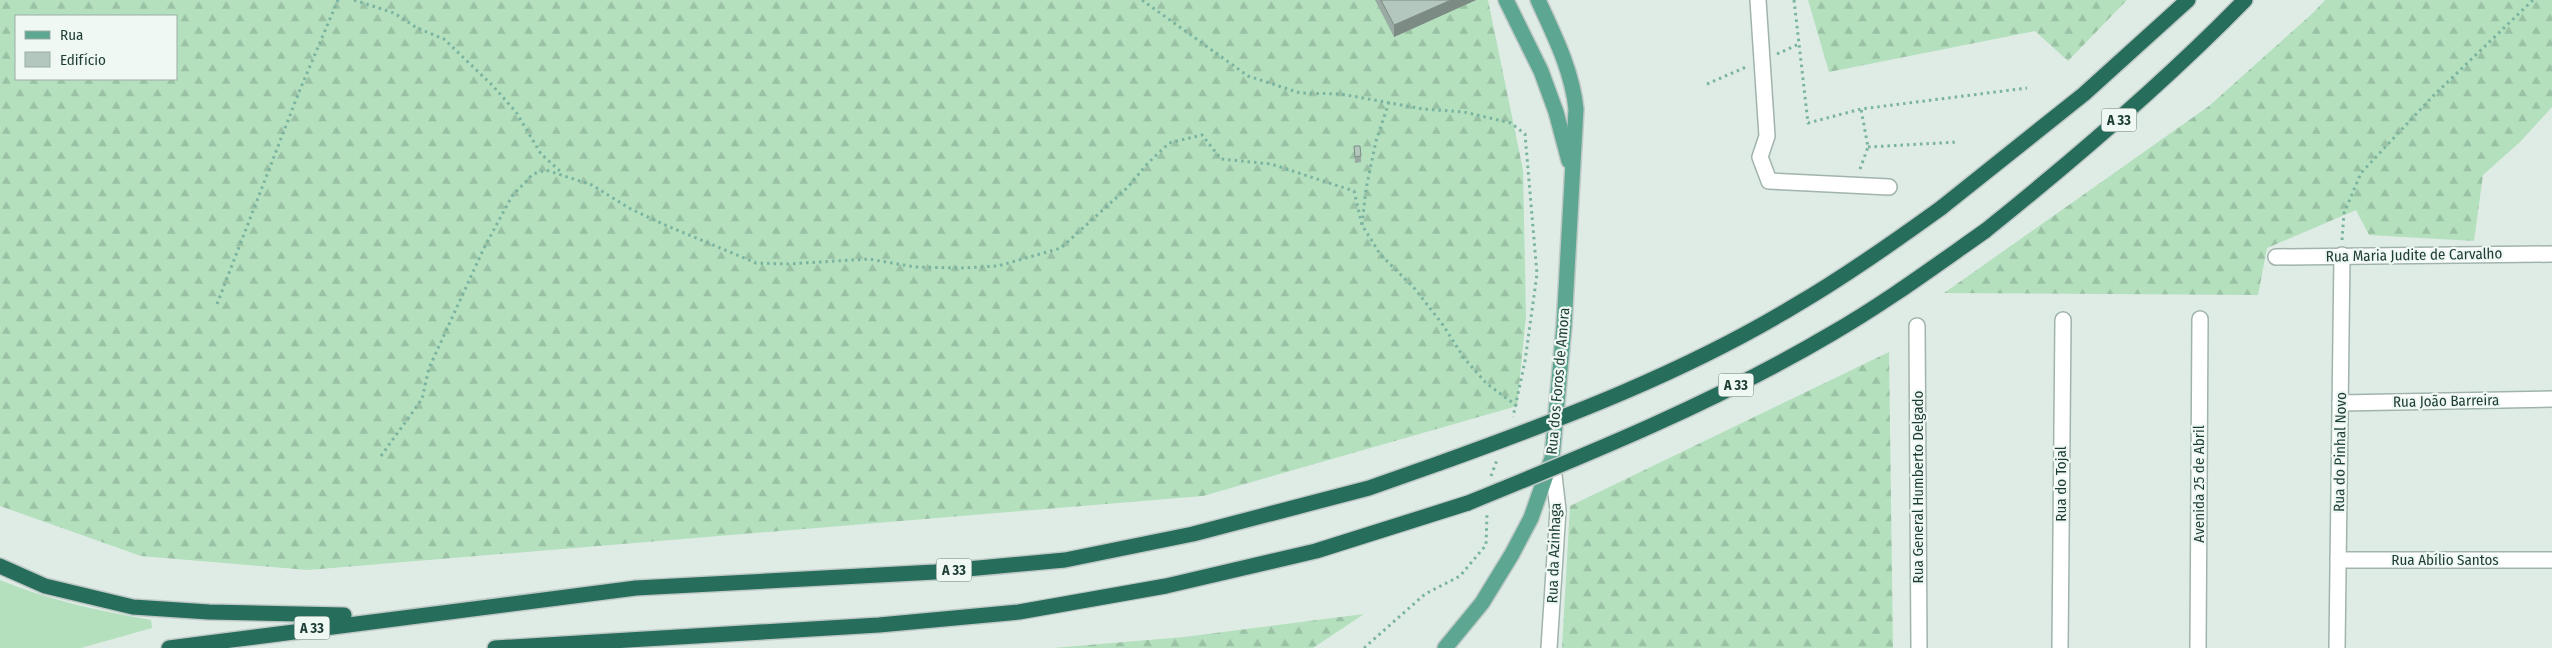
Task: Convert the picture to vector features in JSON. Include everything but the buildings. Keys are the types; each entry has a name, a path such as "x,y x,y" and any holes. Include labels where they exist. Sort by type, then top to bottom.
{"highway":[{"name":"A 33","path":"169,648 455,609 636,588 935,572 1065,560 1212,529 1369,488 1512,437 1706,354 1796,306 1870,259 1941,208 2084,94 2188,0"},
{"name":"A 33","path":"494,648 878,625 1019,612 1166,586 1316,551 1468,503 1612,444 1729,389 1831,334 1906,286 1985,231 2059,172 2144,98 2245,0"},
{"path":"0,566 45,586 133,607 328,616 455,609"}],"main road":[{"path":"1506,0 1541,71 1556,112 1573,174"},
{"name":"Rua dos Foros de Amora","path":"1444,648 1482,603 1512,554 1531,518 1552,458 1563,335 1568,213 1573,174 1576,109 1574,91 1568,69 1538,0"}],"street":[{"path":"1758,0 1767,136 1760,157 1769,181 1889,187"},
{"name":"Rua Maria Judite de Carvalho","path":"2276,257 2552,254"},
{"name":"Rua do Pinhal Novo","path":"2337,648 2342,255"},
{"name":"Avenida 25 de Abril","path":"2198,648 2200,319"},
{"name":"Rua do Tojal","path":"2060,648 2063,320"},
{"name":"Rua General Humberto Delgado","path":"1917,326 1919,648"},
{"name":"Rua João Barreira","path":"2340,403 2552,399"},
{"name":"Rua da Azinhaga","path":"1549,648 1558,510 1552,458"},
{"name":"Rua Abílio Santos","path":"2338,560 2552,560"}],"path":[{"path":"217,304 299,92 338,0"},
{"path":"354,0 394,13 417,28 444,39 492,84 516,112 541,154 561,173"},
{"path":"1142,0 1248,76 1300,93 1341,94 1423,109 1464,112 1511,123 1525,134 1530,180"},
{"path":"1794,0 1808,123 1861,109 2027,88"},
{"path":"2342,255 2344,214 2361,172 2433,96 2533,0"},
{"path":"1362,225 1366,189 1376,141 1389,102"},
{"path":"1854,186 1868,147 1861,109"},
{"path":"381,456 422,399 429,368 484,248 512,196 533,174 546,170 561,173 592,185 629,208 756,263 788,264 869,258 915,267 998,266 1061,248 1128,187 1148,163 1169,143 1202,135 1221,159 1270,164 1354,191 1362,225 1380,254 1415,289 1464,358 1486,383 1517,406"},
{"path":"1868,147 1958,142"}],"green space":[{"path":"0,0 1488,0 1523,170 1526,316 1517,406 1203,496 308,570 141,556 0,506"},
{"path":"1808,0 2127,0 2068,61 2035,31 1829,72"},
{"path":"2325,0 2552,0 2552,107 2520,142 2483,175 2474,241 2369,235 2356,210 2267,248 2258,295 1944,293 2209,106"},
{"path":"1889,352 1893,648 1562,648 1570,506"},
{"path":"0,580 74,604 151,620 152,628 81,648 0,648"},
{"path":"1364,614 1313,648 1053,648 1184,637"}]}
